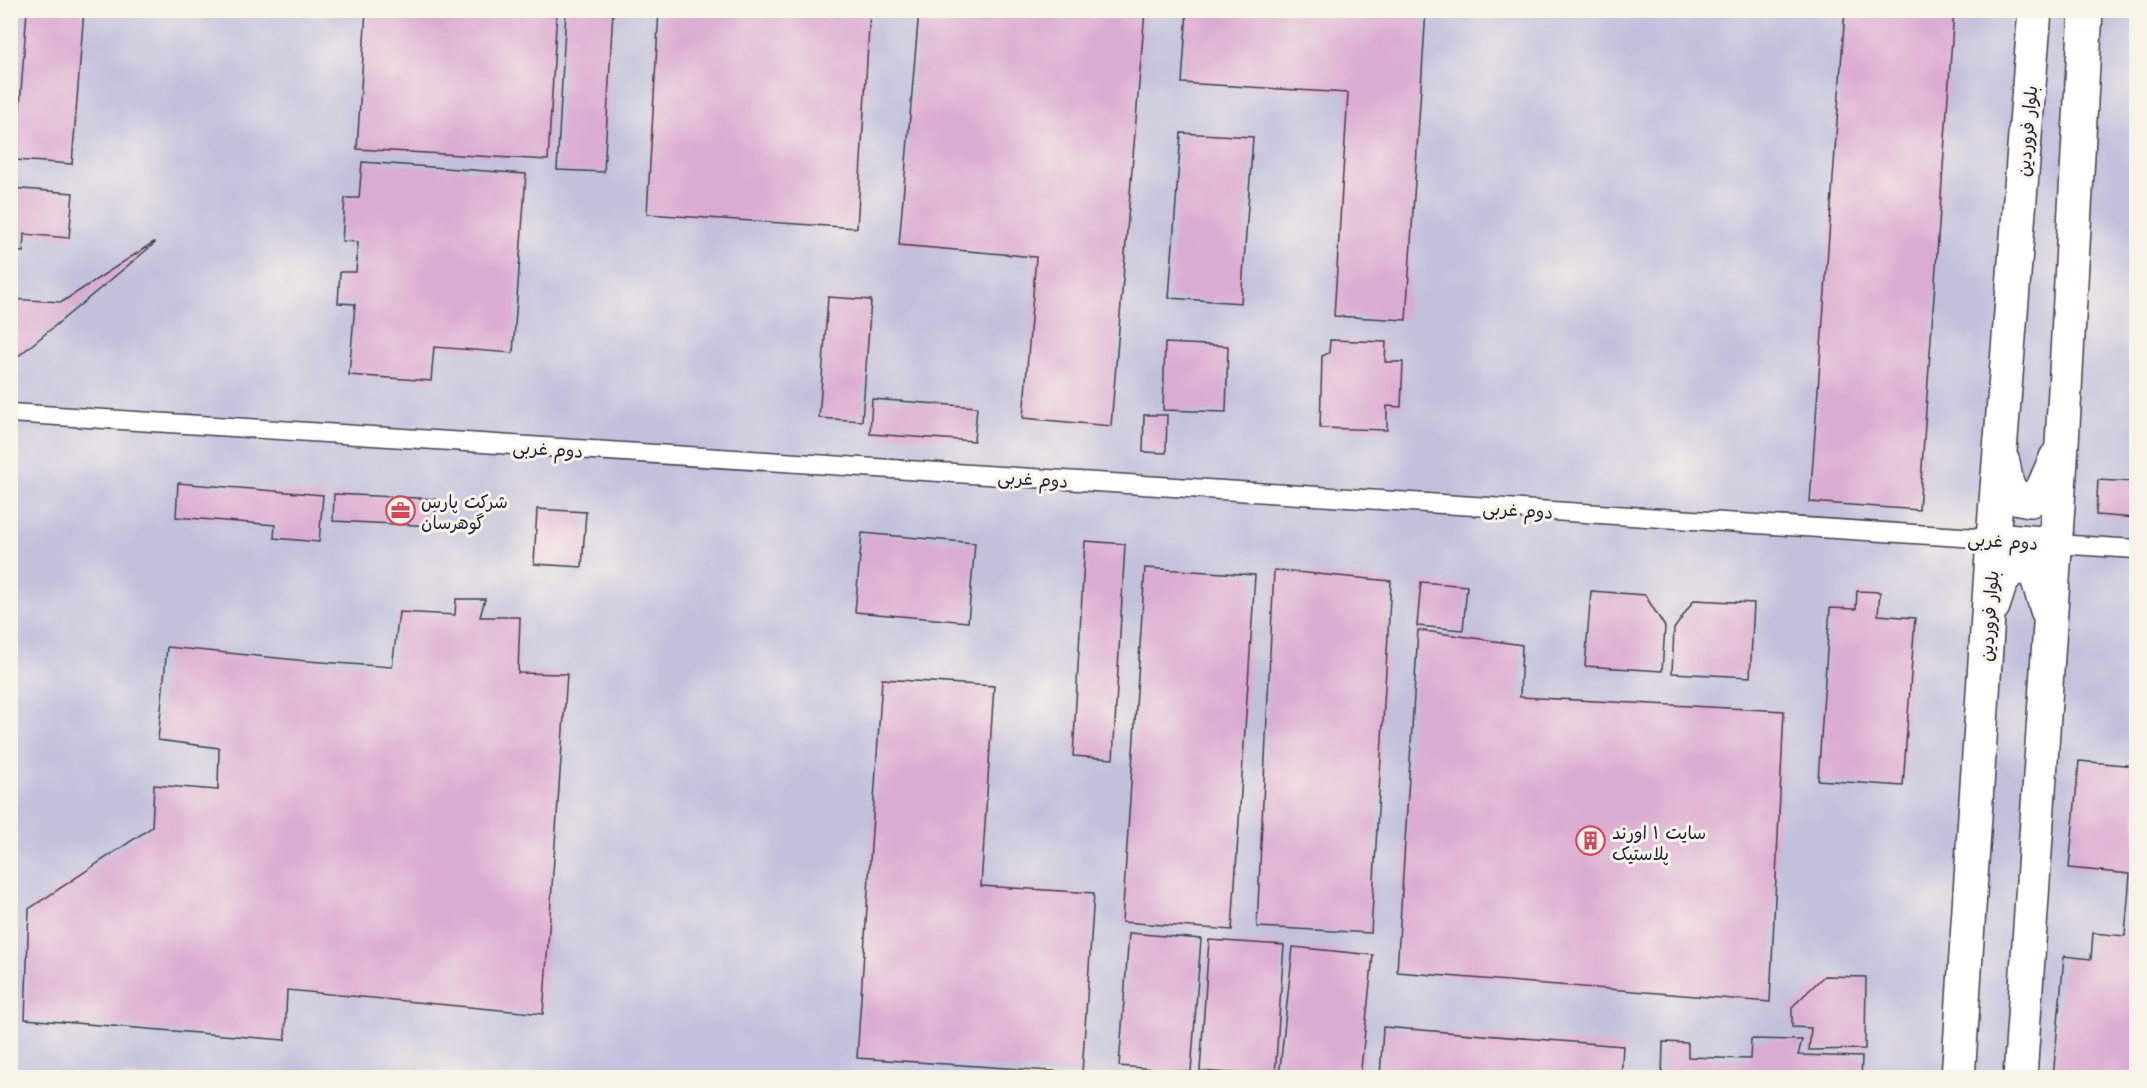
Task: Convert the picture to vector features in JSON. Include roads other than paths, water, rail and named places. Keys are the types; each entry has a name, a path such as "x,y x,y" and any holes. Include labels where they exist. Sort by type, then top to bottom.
{"street":[{"name":"بلوار فروردین","path":"1958,1077 1993,540 2035,10"},
{"path":"2020,1077 2062,444 2086,10"},
{"path":"2001,442 2007,485 2015,497 2030,500 2042,490 2062,444"},
{"name":"دوم غربی","path":"1993,540 2055,544"},
{"path":"1988,621 2000,585 2009,570 2023,567 2036,574 2049,621"}],"lane":[{"name":"دوم غربی","path":"10,413 1993,540"},
{"path":"2055,544 2136,549"}],"place":[{"name":"شرکت پارس گوهرسان","path":"400,510"},
{"name":"سایت ۱ اورند پلاستیک","path":"1591,841"}]}
